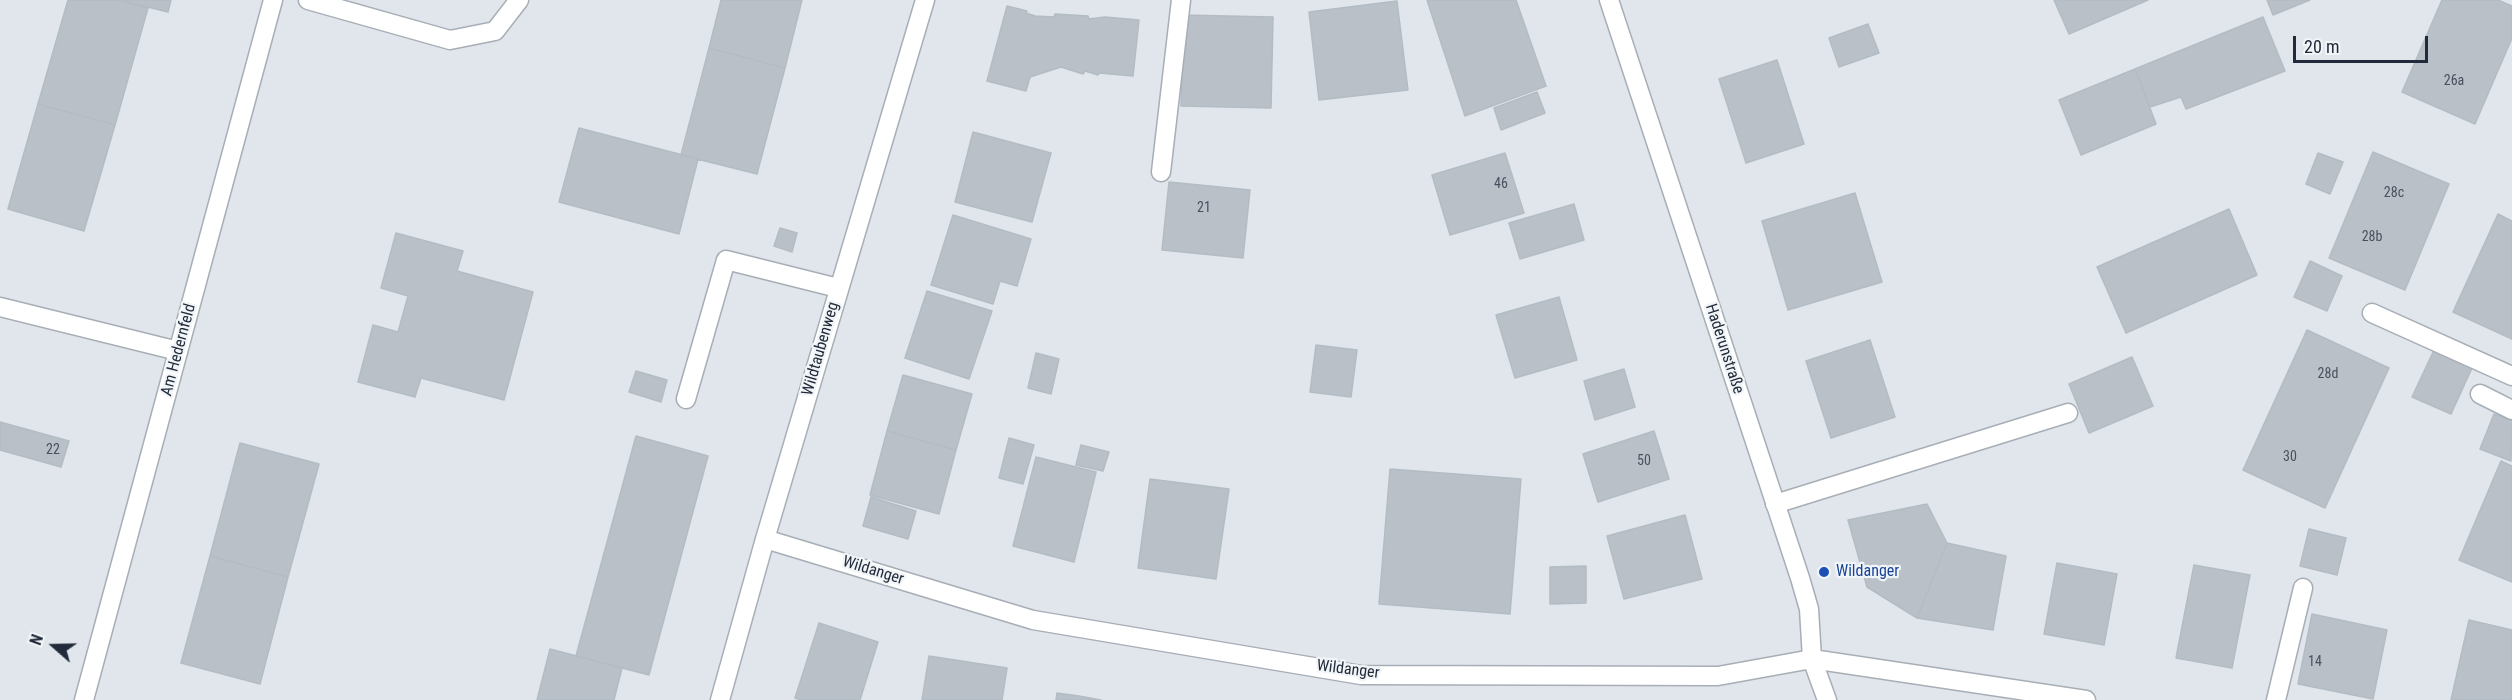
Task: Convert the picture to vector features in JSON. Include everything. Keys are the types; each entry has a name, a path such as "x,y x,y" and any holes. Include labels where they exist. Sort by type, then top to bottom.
{"street":[{"name":"Am Hedernfeld","path":"84,700 273,0"},
{"path":"308,0 450,40 495,30 519,0"},
{"name":"Wildtaubenweg","path":"720,700 838,288 925,0"},
{"path":"1161,172 1181,0"},
{"name":"Haderunstraße","path":"1609,0 1809,609 1812,659 1827,700"},
{"path":"686,399 726,260 838,288"},
{"path":"0,307 178,351"},
{"path":"2372,313 2512,376"},
{"path":"2480,394 2512,410"},
{"path":"1775,504 2068,413"},
{"name":"Wildanger","path":"765,539 1033,620 1361,675 1718,676 1812,659 2086,700"},
{"path":"2276,700 2303,588"}],"building":[{"path":"68,0 119,0 148,8 115,125 38,104"},
{"path":"119,0 171,0 168,12"},
{"path":"721,0 802,0 785,68 709,48"},
{"path":"1427,0 1516,0 1546,86 1465,116"},
{"path":"2054,0 2148,0 2069,34"},
{"path":"2267,0 2310,0 2273,15"},
{"path":"2442,0 2498,0 2512,6 2512,38 2475,124 2402,92"},
{"path":"1397,1 1408,90 1319,100 1309,12"},
{"path":"1007,6 1027,11 1026,13 1035,16 1054,17 1055,14 1088,16 1089,19 1105,17 1139,20 1133,76 1099,73 1098,75 1085,71 1083,74 1061,67 1030,77 1026,91 987,81"},
{"path":"1183,15 1273,17 1271,108 1181,106"},
{"path":"2263,17 2285,71 2186,109 2181,97 2150,107 2135,69"},
{"path":"1868,24 1879,53 1839,67 1829,38"},
{"path":"709,48 785,68 757,174 681,155"},
{"path":"1777,60 1804,144 1746,163 1719,79"},
{"path":"2135,69 2156,124 2081,155 2059,100"},
{"path":"1537,92 1545,113 1501,130 1494,108"},
{"path":"38,104 115,125 84,231 8,209"},
{"path":"579,128 698,159 679,234 559,202"},
{"path":"973,132 1051,153 1032,222 955,202"},
{"path":"2373,152 2449,184 2405,290 2329,258"},
{"path":"1505,153 1524,213 1450,235 1432,175"},
{"path":"2318,153 2343,162 2330,194 2306,184"},
{"path":"1169,182 1250,190 1243,258 1162,250"},
{"path":"1855,193 1882,282 1788,310 1762,221"},
{"path":"1574,204 1584,240 1520,259 1509,223"},
{"path":"2229,209 2257,275 2126,333 2097,267"},
{"path":"2498,214 2512,221 2512,339 2453,312"},
{"path":"953,215 1031,239 1017,286 1000,281 993,304 931,285"},
{"path":"780,228 797,233 792,252 774,246"},
{"path":"396,233 463,251 457,271 533,292 504,400 421,378 415,397 358,382 373,325 398,332 408,296 381,288"},
{"path":"2310,261 2342,276 2327,311 2294,297"},
{"path":"927,291 992,311 969,379 905,358"},
{"path":"1559,297 1577,360 1515,378 1496,315"},
{"path":"2307,330 2389,368 2325,508 2243,470"},
{"path":"1870,340 1895,417 1831,438 1806,361"},
{"path":"1316,345 1357,350 1351,397 1310,392"},
{"path":"2435,348 2473,366 2451,414 2412,397"},
{"path":"1036,353 1059,359 1051,394 1028,388"},
{"path":"2132,357 2153,406 2089,433 2069,384"},
{"path":"1624,369 1635,407 1595,420 1584,381"},
{"path":"636,371 667,380 661,402 629,392"},
{"path":"903,375 972,394 956,450 887,431"},
{"path":"2494,414 2512,421 2511,461 2480,449"},
{"path":"0,422 69,441 61,467 0,450"},
{"path":"887,431 956,450 939,514 870,495"},
{"path":"1654,431 1669,479 1598,502 1583,454"},
{"path":"636,436 708,456 649,675 576,656"},
{"path":"1009,438 1034,445 1023,484 999,478"},
{"path":"240,443 319,464 288,577 210,556"},
{"path":"1081,445 1109,452 1103,471 1076,465"},
{"path":"1036,457 1096,472 1074,562 1013,546"},
{"path":"2501,461 2512,466 2512,582 2459,560"},
{"path":"1390,469 1521,479 1510,614 1379,604"},
{"path":"1150,479 1229,489 1216,579 1138,568"},
{"path":"871,497 916,511 908,539 863,526"},
{"path":"1927,504 1947,543 1917,618 1867,587 1848,520"},
{"path":"1685,515 1702,579 1624,599 1607,536"},
{"path":"2309,529 2346,538 2337,575 2300,566"},
{"path":"1947,543 2006,556 1993,630 1917,618"},
{"path":"210,556 288,577 260,684 181,663"},
{"path":"2057,563 2117,574 2104,645 2044,634"},
{"path":"2194,565 2250,575 2232,668 2176,658"},
{"path":"1586,566 1586,603 1550,604 1550,567"},
{"path":"2312,614 2387,630 2373,699 2298,684"},
{"path":"2469,620 2512,630 2512,700 2451,700"},
{"path":"819,623 878,642 860,700 801,700 795,698"},
{"path":"550,649 622,668 614,700 537,700"},
{"path":"929,656 1007,668 1002,700 922,700"},
{"path":"1057,693 1079,696 1101,700 1056,700"}],"place":[{"name":"Wildanger","path":"1824,572"}]}
